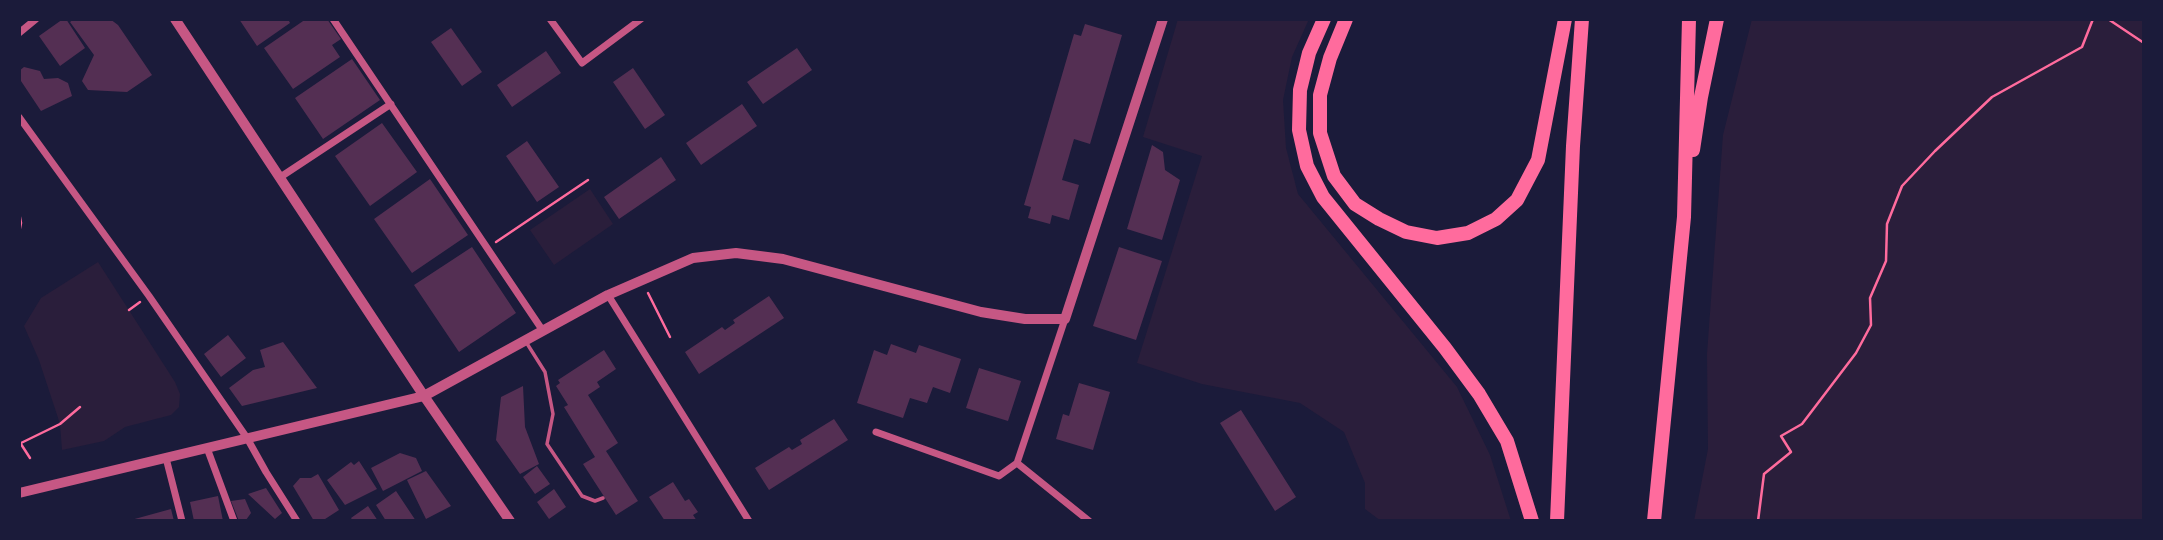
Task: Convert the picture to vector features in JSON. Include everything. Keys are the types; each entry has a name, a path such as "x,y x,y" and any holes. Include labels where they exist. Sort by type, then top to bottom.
{"highway":[{"path":"1324,19 1309,53 1300,90 1299,130 1307,166 1323,197 1479,394 1507,440 1532,521"},
{"path":"1346,19 1330,58 1320,95 1320,133 1334,176 1354,204 1406,232 1437,238 1468,233 1496,219 1517,200 1538,160 1565,19"},
{"path":"1557,521 1573,146 1582,19"},
{"path":"1684,217 1689,19"},
{"path":"1654,521 1684,217 1701,97 1717,19"}],"street":[{"path":"19,33 36,19"},
{"path":"175,19 424,396 510,521"},
{"path":"333,19 543,331"},
{"path":"550,19 582,63 641,19"},
{"path":"876,432 999,475 1017,463 1163,19"},
{"path":"279,178 391,104"},
{"path":"19,117 149,296 247,438 265,472 297,521"},
{"path":"19,493 424,396 608,295 693,258 736,253 783,259 981,312 1025,320 1065,319"},
{"path":"608,295 749,521"},
{"path":"207,448 234,521"},
{"path":"166,458 182,521"},
{"path":"1017,463 1089,521"}],"lane":[{"path":"525,341 545,372 553,414 547,444 582,496 595,501 603,498"}],"path":[{"path":"1758,521 1764,474 1791,452 1781,436 1802,424 1856,353 1871,325 1870,298 1886,261 1887,224 1902,186 1934,151 1992,97 2082,47 2093,19"},
{"path":"2108,19 2144,43"},
{"path":"487,248 588,180"},
{"path":"19,212 19,233"},
{"path":"642,280 670,337"},
{"path":"30,458 20,442 60,424 80,408"}],"shaded area":[{"path":"1178,19 1309,19 1292,57 1283,100 1286,148 1298,194 1457,387 1490,455 1511,521 1381,521 1365,509 1365,483 1344,432 1300,403 1202,384 1137,363 1202,156 1143,137"},
{"path":"1752,19 2144,19 2144,521 1694,521 1708,449 1707,354 1723,135"},
{"path":"590,189 613,224 554,265 530,230"},
{"path":"98,262 175,382 180,394 179,407 171,415 125,427 104,441 62,450 60,424 39,360 24,326 41,298"}],"building":[{"path":"66,19 85,48 60,66 39,36"},
{"path":"74,19 110,19 118,25 152,75 127,92 88,90 82,81 94,55 70,22"},
{"path":"239,19 288,19 290,23 257,46"},
{"path":"306,19 327,19 341,39 332,45 340,57 293,89 264,48"},
{"path":"1085,24 1122,35 1090,144 1074,139 1062,180 1079,185 1069,220 1052,215 1050,224 1028,218 1031,207 1024,205 1074,34 1081,36"},
{"path":"451,28 482,72 462,86 431,42"},
{"path":"797,48 812,70 763,104 747,82"},
{"path":"546,51 561,73 512,107 497,85"},
{"path":"352,59 380,100 323,139 295,98"},
{"path":"24,67 40,71 44,79 58,78 68,83 72,96 41,111 19,78 19,71"},
{"path":"633,68 665,115 645,129 613,82"},
{"path":"742,104 757,126 701,165 686,143"},
{"path":"382,123 417,172 370,206 335,156"},
{"path":"527,141 559,187 537,202 506,156"},
{"path":"1152,145 1163,152 1165,170 1180,180 1162,240 1127,229"},
{"path":"661,157 676,180 619,219 604,197"},
{"path":"430,179 468,235 412,273 374,219"},
{"path":"472,247 516,313 459,352 414,285"},
{"path":"1119,247 1162,261 1136,340 1093,326"},
{"path":"769,296 784,318 699,374 685,352 722,327 725,330 735,323 733,320"},
{"path":"228,335 246,358 221,377 204,354"},
{"path":"283,342 317,388 242,406 229,388 253,370 265,367 260,350"},
{"path":"891,344 916,353 919,345 961,359 950,393 933,387 927,403 910,398 903,418 857,403 874,350 887,355"},
{"path":"604,350 616,369 597,382 600,387 588,395 618,443 606,451 638,501 616,515 583,464 595,457 564,407 568,405 556,386 560,383 558,380"},
{"path":"979,368 1021,381 1008,421 966,408"},
{"path":"1079,383 1110,392 1093,450 1056,439 1063,414 1069,416"},
{"path":"523,386 525,427 539,464 520,474 496,440 501,397"},
{"path":"1241,410 1296,497 1275,511 1220,423"},
{"path":"834,419 848,440 769,490 755,468 789,447 792,450 802,444 800,440"},
{"path":"400,453 416,458 422,471 383,491 371,468"},
{"path":"359,461 377,489 345,505 327,480 351,462 354,465"},
{"path":"537,466 550,484 535,494 523,477"},
{"path":"426,471 451,506 426,519 407,480"},
{"path":"318,474 339,510 322,521 314,521 293,486 300,478 311,478"},
{"path":"673,482 685,501 689,499 698,512 693,515 697,521 665,521 649,497"},
{"path":"266,488 282,513 275,519 248,494"},
{"path":"554,489 566,507 549,519 537,502"},
{"path":"396,491 416,521 386,521 376,505"},
{"path":"218,496 223,521 194,521 190,502"},
{"path":"245,499 251,513 246,520 239,521 231,501"},
{"path":"368,506 378,521 353,521 351,518"},
{"path":"171,509 174,521 131,521 131,520"}]}
